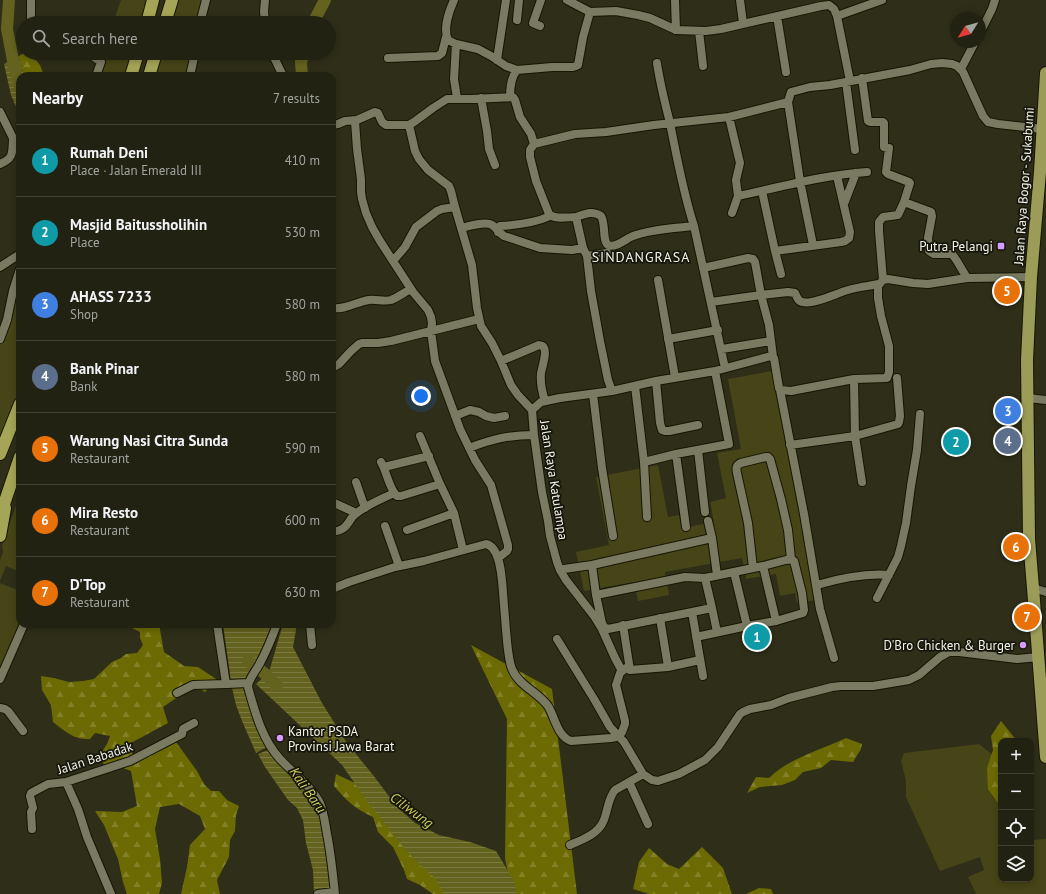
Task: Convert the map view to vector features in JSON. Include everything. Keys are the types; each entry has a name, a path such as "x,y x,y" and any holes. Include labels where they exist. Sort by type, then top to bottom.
{"highway":[{"path":"142,16 146,0"},
{"path":"149,16 153,0"},
{"path":"167,16 172,0"},
{"path":"128,72 131,60"},
{"path":"132,72 136,60"},
{"path":"150,72 154,60"},
{"name":"Jalan Raya Bogor - Sukabumi","path":"1046,73 1031,277 1028,398 1029,539 1046,757"},
{"path":"0,454 16,414"},
{"path":"0,516 16,469"},
{"path":"0,536 9,489"}],"street":[{"path":"31,0 31,16"},
{"path":"202,16 206,0"},
{"path":"264,16 265,0"},
{"path":"388,58 438,56 442,52 446,37 448,19 454,0"},
{"path":"497,60 506,0"},
{"path":"517,20 519,0"},
{"path":"540,26 532,23 541,0"},
{"path":"567,0 590,12 616,11 650,18 676,30 699,31 721,28 777,16 820,3 831,5 837,16 848,81 856,150"},
{"path":"676,0 676,30"},
{"path":"740,0 743,23"},
{"path":"837,16 882,0"},
{"path":"986,20 995,0"},
{"path":"446,37 448,41 456,44 478,48 506,66 517,70 576,66 578,65 583,37 590,12"},
{"path":"777,16 786,72"},
{"path":"699,31 703,66"},
{"path":"456,44 454,80 457,98"},
{"path":"961,69 972,48"},
{"path":"97,72 101,62 98,60"},
{"path":"191,72 193,60"},
{"path":"275,60 281,72"},
{"path":"657,63 682,183 694,226 718,330 725,368"},
{"path":"813,245 800,181 788,102 791,92 810,87 826,86 942,63 954,65 961,69 988,122 1042,129"},
{"path":"510,97 512,81 517,70"},
{"path":"780,390 791,391 854,380 888,377 889,346 879,305 878,290 881,282 879,222 883,217 898,215 910,183 886,172 889,148 884,147 884,123 870,122 868,120 862,78"},
{"path":"336,124 345,121 355,121 375,112 378,113 382,122 386,125 409,125 450,98 512,97 515,100 519,114 531,134 534,144"},
{"path":"480,98 489,149 496,165"},
{"path":"550,216 536,181 530,157 530,150 534,144 575,134 606,132 729,117 788,102"},
{"path":"0,112 16,145"},
{"path":"729,117 740,163 736,180 738,196 732,213"},
{"path":"355,121 362,199 372,227 392,261 429,313 432,322 435,361 460,429 475,460 490,485 508,547 507,550 498,558"},
{"path":"409,125 417,155 425,166 449,186 451,191 472,265 479,319 482,328 492,343 511,385 532,410"},
{"path":"0,164 10,158 13,139"},
{"path":"738,196 800,181 867,172"},
{"path":"843,205 856,173"},
{"path":"775,251 841,242 849,238 850,232 837,176"},
{"path":"762,191 781,274"},
{"path":"904,202 931,212 932,216 928,242 930,253 952,254 967,278"},
{"path":"392,261 405,246 413,231 419,224 442,209 455,207"},
{"path":"498,232 498,228 500,226 522,224 550,216 556,218 576,217 590,212 601,216 604,223 607,244 612,246 635,235 694,226"},
{"path":"576,217 583,248 587,256 591,291 608,380 612,391"},
{"path":"461,228 487,224 492,225 504,236 540,248 572,250 583,248"},
{"path":"587,256 607,253"},
{"path":"0,268 16,257"},
{"path":"703,268 748,258 752,258 755,262 769,325 773,357 804,514 821,612 834,658"},
{"path":"711,302 788,292 796,294 803,303 888,279 928,284 967,278 1031,277"},
{"path":"658,280 675,377"},
{"path":"0,338 7,320 16,282"},
{"path":"336,309 343,308 354,303 369,300 388,301 411,289"},
{"path":"336,366 359,344 362,343 390,341 479,319"},
{"path":"668,339 718,330"},
{"path":"722,349 771,341"},
{"path":"501,361 539,345 543,347 545,349 541,382 545,401"},
{"name":"Jalan Raya Katulampa","path":"626,671 615,658 602,629 594,616 566,580 557,562 550,536 534,435 532,410 545,401 612,391 675,377 715,371 764,357 773,357"},
{"path":"644,462 729,444 715,371"},
{"path":"790,445 855,436 896,425 899,423 900,416 898,378"},
{"path":"854,380 855,436 862,482"},
{"path":"656,381 662,430 669,431 698,425"},
{"path":"634,386 644,462 647,517"},
{"path":"593,394 602,468 613,536"},
{"path":"1028,398 1046,400"},
{"path":"455,416 470,410 494,418 505,416"},
{"path":"877,598 900,552 904,536 918,443 920,414"},
{"path":"470,448 500,438 519,435 534,435"},
{"path":"420,436 454,513 463,550"},
{"path":"698,450 705,512"},
{"path":"676,454 686,527"},
{"path":"429,456 383,464 394,493 397,496 440,484"},
{"path":"696,637 776,621 802,614 804,611 796,566 794,561 791,559 788,530 781,499 769,457 741,463 736,468 748,523 753,568"},
{"path":"356,482 365,508"},
{"path":"336,531 345,528 356,513 394,493"},
{"path":"336,504 356,513"},
{"path":"407,530 454,513"},
{"path":"708,521 717,575"},
{"path":"385,526 399,566"},
{"path":"564,569 592,565 712,538"},
{"path":"336,587 399,566 488,544 493,548 498,558 502,577 506,631 512,669 521,681 542,699 548,707 557,726 566,739 571,741 619,736 624,728 625,721 616,685 620,673 626,671 668,667 700,660"},
{"path":"596,595 685,576 705,578 791,559"},
{"path":"592,565 596,595 604,627 610,629 623,625 712,608"},
{"path":"763,566 776,621"},
{"path":"734,572 747,626"},
{"path":"817,585 859,575 889,575"},
{"path":"705,578 717,632"},
{"path":"1034,588 1046,592"},
{"path":"692,612 704,676"},
{"path":"660,618 668,667"},
{"path":"623,625 626,671"},
{"path":"0,679 22,628"},
{"path":"218,628 228,684"},
{"path":"274,628 267,648 247,683 247,687 264,735 270,746 280,759 309,787 319,801 331,857 334,893 318,894"},
{"path":"310,628 312,645"},
{"path":"557,639 610,727 626,745 643,774 652,780 658,781 683,773 708,757 714,752 740,714 743,712 771,705 789,698 834,687 873,686 909,680 919,675 940,657 949,652 1017,659 1039,657"},
{"path":"177,694 193,685 247,683"},
{"path":"0,708 8,711 23,731"},
{"name":"Jalan Babadak","path":"32,829 31,812 33,808 30,794 48,784 66,782 130,761 182,734 183,729 194,723"},
{"path":"570,845 598,829 603,822 612,794 615,790 643,774"},
{"path":"66,782 111,894"},
{"path":"629,782 648,824"}],"shaded area":[{"path":"121,0 146,0 142,16 115,16"},
{"path":"171,0 206,0 202,16 166,16"},
{"path":"16,58 16,60 20,60 23,72 16,72 16,107 11,95 4,64"},
{"path":"103,60 131,60 128,72 101,72"},
{"path":"153,60 193,60 191,72 149,72"},
{"path":"16,283 16,414 0,454 0,339"},
{"path":"772,371 816,600 797,603 795,593 780,596 776,574 746,579 742,558 665,572 669,595 638,601 634,582 584,591 576,552 609,545 596,477 658,465 668,517 679,515 682,528 714,522 710,502 726,498 717,453 741,449 728,379"},
{"path":"16,506 16,570 6,566 0,581 0,560 3,552 2,546"},
{"path":"0,583 16,589 16,628 19,628 0,679"},
{"path":"224,628 271,628 257,665 249,681 231,682"},
{"path":"282,628 296,628 293,647 322,703 347,743 397,807 415,823 439,835 470,842 496,851 514,881 517,894 444,894 435,878 404,848 369,804 342,765 256,684 269,672"},
{"path":"246,686 267,747 256,753 236,705 232,688"},
{"path":"979,744 993,755 998,778 998,882 1034,882 1034,840 1046,839 1046,894 976,894 968,877 984,870 980,857 940,871 906,797 906,781 901,761 904,753"},
{"path":"268,750 296,779 312,800 324,822 330,866 328,873 331,890 314,892 313,870 306,843 303,820 297,808 288,800 265,767 258,754"}],"green space":[{"path":"20,60 36,60 43,72 23,72"},
{"path":"132,628 160,628 164,652 184,666 198,667 216,679 205,692 196,686 163,707 168,723 129,744 136,764 157,747 176,742 197,771 204,784 211,791 219,791 227,800 239,806 236,815 235,831 230,840 229,857 217,880 220,894 181,894 190,845 205,829 200,816 179,804 160,807 155,829 162,883 159,894 127,894 118,859 104,825 95,811 122,812 137,806 131,771 104,765 100,755 110,736 95,733 90,739 79,738 70,735 53,722 51,705 42,690 41,676 69,682 94,679 112,662 126,654 137,653 143,645 140,638 140,632"},
{"path":"471,645 552,689 577,894 512,894 505,858 507,719"},
{"path":"1001,721 1015,738 998,738 998,803 988,789 987,768 993,750 991,736"},
{"path":"846,738 862,744 861,749 853,762 831,760 821,768 803,772 795,780 782,785 760,787 747,793 756,777 769,778 786,765"},
{"path":"336,774 361,786 441,876 450,894 433,894 420,885 407,879 393,847 378,832 373,817 351,804 334,786"},
{"path":"702,847 723,868 732,894 649,894 633,889 639,862 649,848 667,864 679,869"},
{"path":"759,888 771,889 773,894 746,894"}],"waterway":[{"name":"Ciliwung","path":"9,0 7,29 16,73"},
{"path":"317,16 325,0"},
{"path":"302,60 302,72"},
{"name":"Ciliwung","path":"248,661 264,673 277,686"}],"place":[{"name":"Putra Pelangi","path":"1001,246"},
{"name":"Warung Nasi Citra Sunda","path":"1007,291"},
{"name":"AHASS 7233","path":"1008,411"},
{"name":"Bank Pinar","path":"1008,441"},
{"name":"Masjid Baitussholihin","path":"956,442"},
{"name":"Mira Resto","path":"1016,547"},
{"name":"D'Top","path":"1027,617"},
{"name":"Rumah Deni","path":"757,637"},
{"name":"D'Bro Chicken & Burger","path":"1023,645"},
{"name":"Kantor PSDA Provinsi Jawa Barat","path":"280,738"}],"district":[{"name":"SINDANGRASA","path":"641,257"}],"water label":[{"name":"Kali Baru","path":"308,790"}]}
